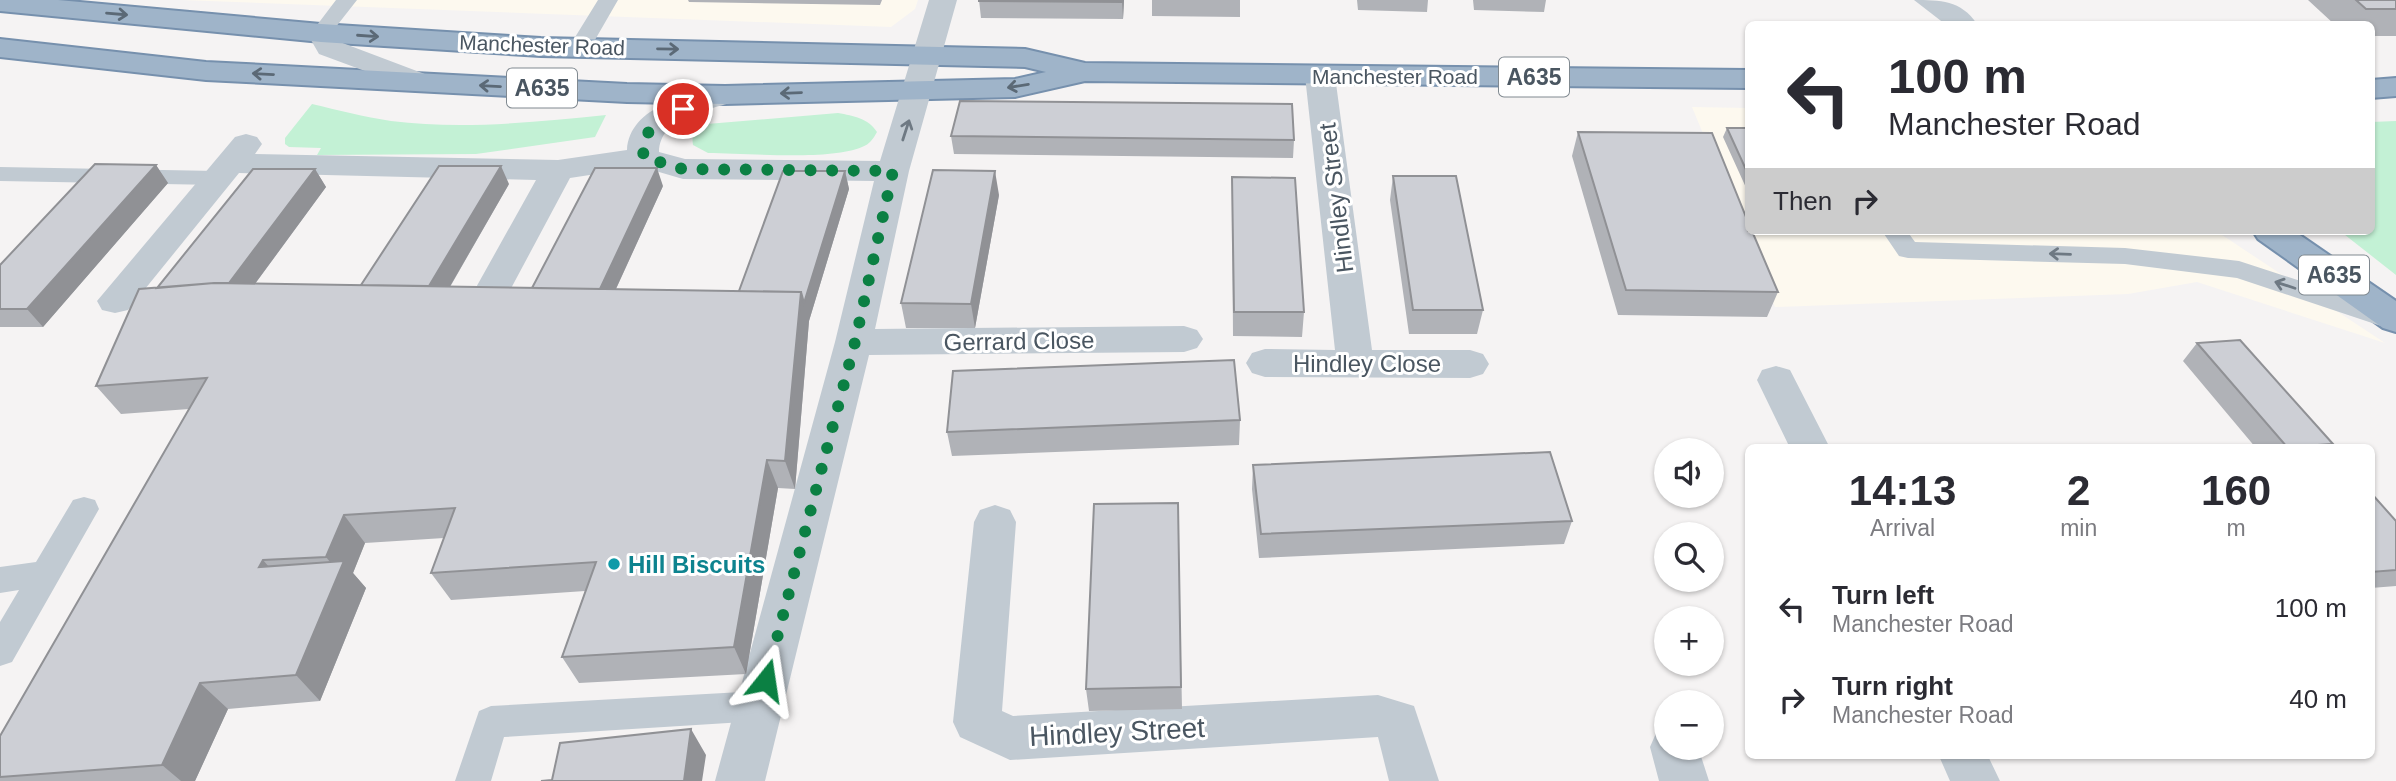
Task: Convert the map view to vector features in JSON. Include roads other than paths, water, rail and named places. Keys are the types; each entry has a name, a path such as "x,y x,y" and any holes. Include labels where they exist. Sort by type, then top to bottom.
{"highway":[{"name":"Manchester Road","path":"0,3 321,33 580,47 1025,58 1085,72 1745,80"},
{"name":"Manchester Road","path":"0,48 206,71 725,95 1015,88 1085,72"},
{"path":"2375,80 2396,80"},
{"path":"2375,89 2396,87"},
{"name":"A635","path":"2277,235 2396,320"}],"street":[{"path":"740,781 855,342 893,171 943,0"},
{"path":"1928,0 1959,21"},
{"path":"321,33 329,48 419,82"},
{"name":"Hindley Street","path":"1320,76 1354,363"},
{"name":"Manchester Road","path":"643,157 644,136 662,116 725,95"},
{"path":"115,301 232,160 558,170 643,157 683,169 893,171"},
{"path":"487,300 558,170"},
{"name":"Gerrard Close","path":"855,342 1184,339"},
{"name":"Hindley Close","path":"1265,363 1470,364"},
{"path":"1776,380 1808,444"},
{"name":"Hindley Street","path":"995,523 977,722 1010,738 1378,716 1397,721 1414,781"},
{"path":"1964,759 1975,781"},
{"path":"1678,760 1684,781"}],"lane":[{"path":"321,33 347,0"},
{"path":"580,47 608,0"},
{"path":"0,174 27,175 232,160"},
{"path":"0,194 27,175"},
{"path":"1897,235 1908,250 2126,256 2239,270 2396,320"},
{"path":"0,652 43,574 84,509"},
{"path":"0,580 43,574"},
{"path":"473,781 491,722 760,706"}],"place":[{"name":"Hill Biscuits","path":"614,564"}]}
